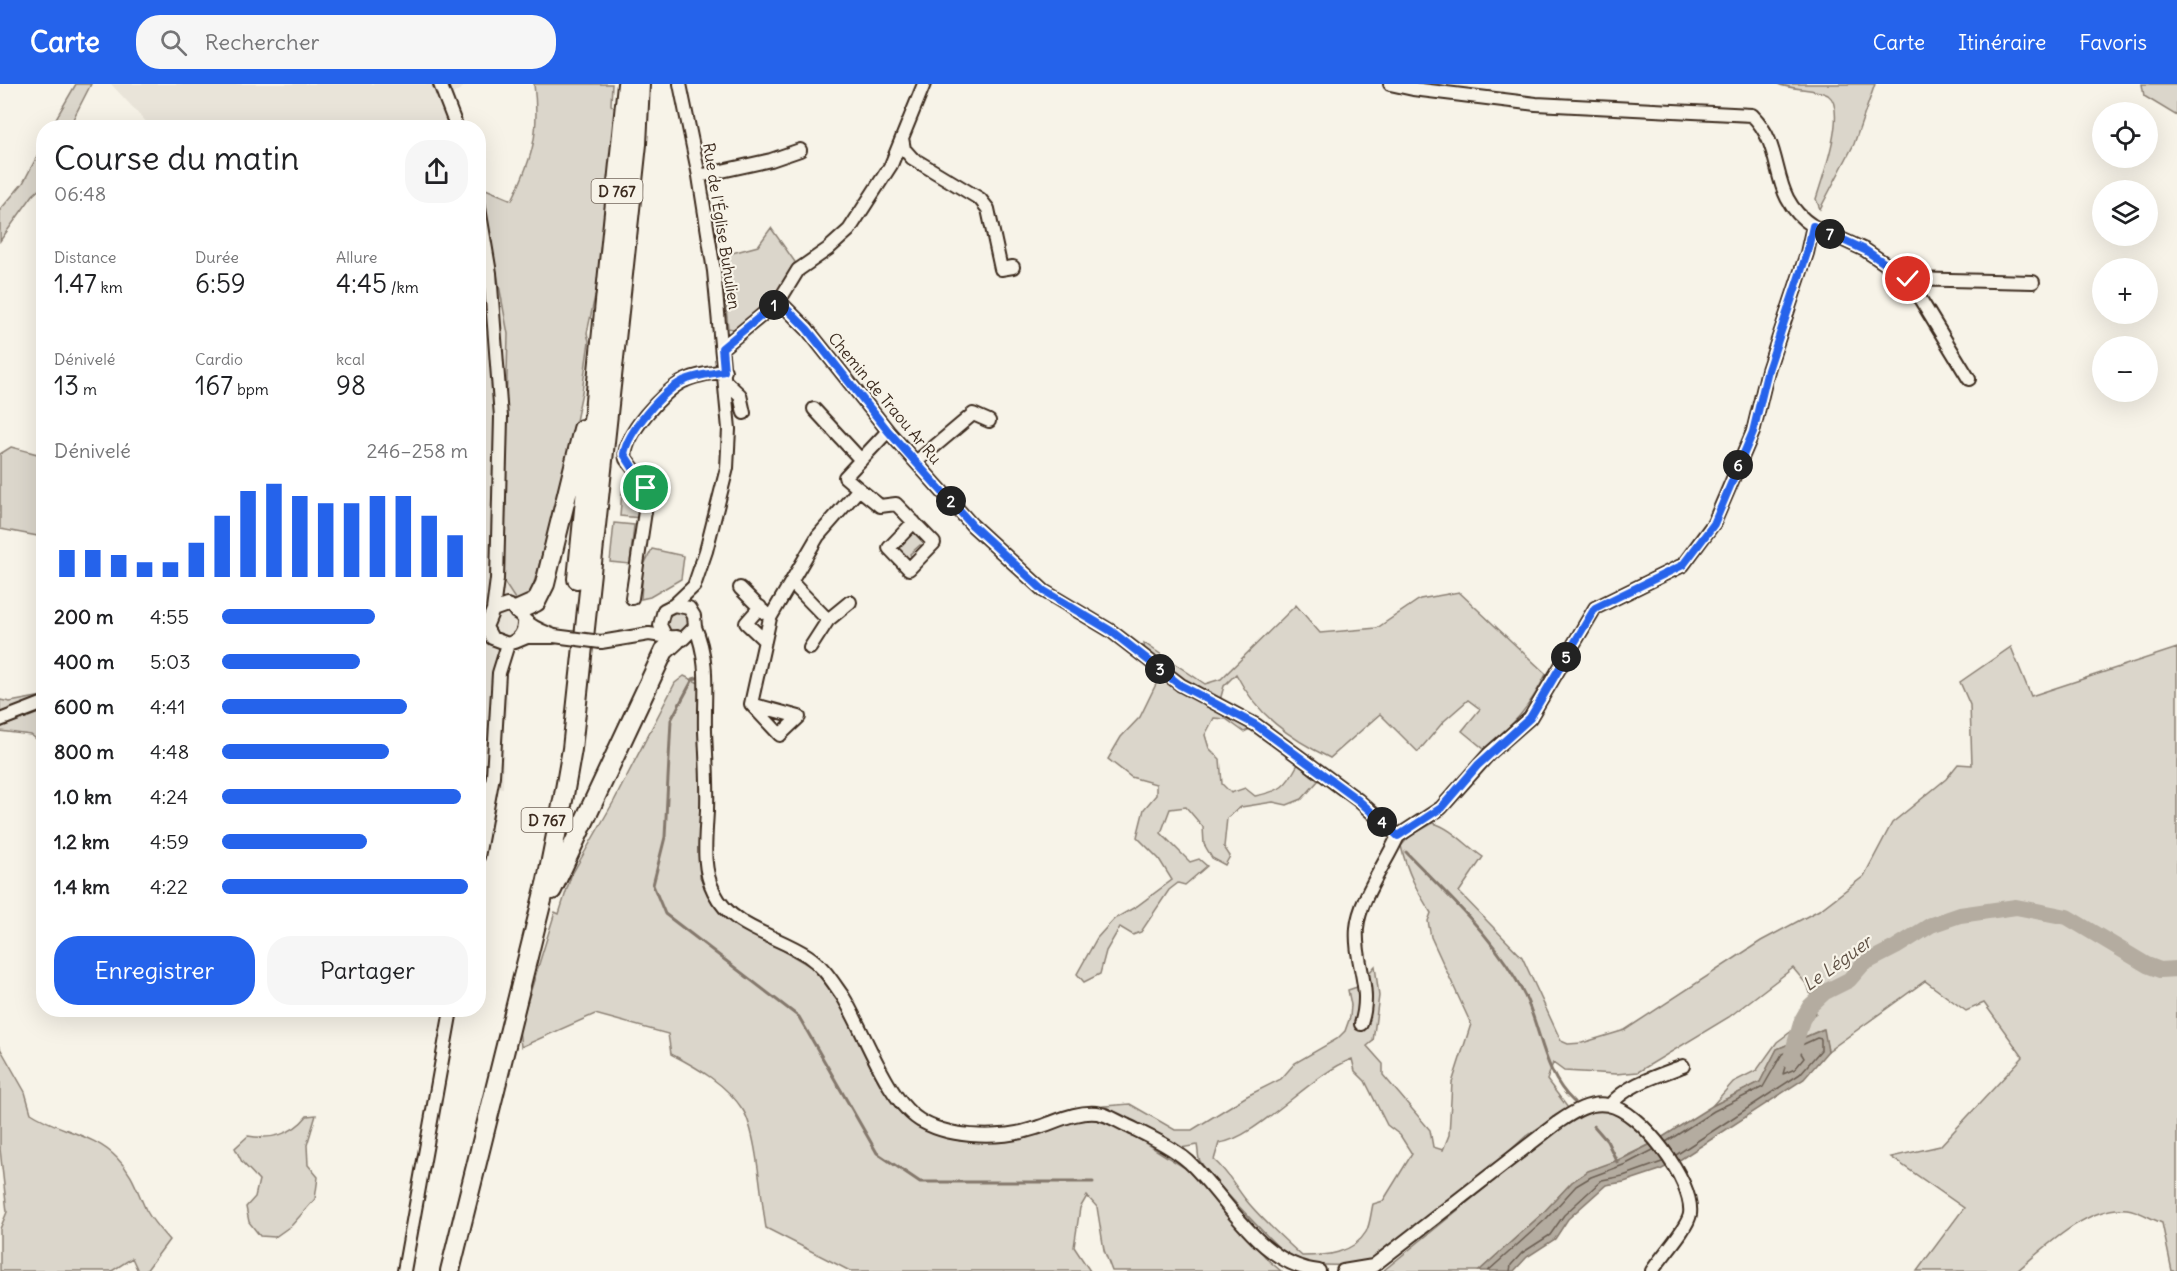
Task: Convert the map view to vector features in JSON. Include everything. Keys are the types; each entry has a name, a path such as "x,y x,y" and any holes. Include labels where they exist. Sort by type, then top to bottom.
{"highway":[{"name":"D 767","path":"438,1271 549,812 562,725 627,84"},
{"name":"D 767","path":"450,1271 537,922 556,840 572,749 635,156 640,84"},
{"name":"D 767","path":"516,612 536,602 545,584 600,360"},
{"path":"537,922 664,651 674,638"}],"street":[{"name":"Rue de l'Église Buhulien","path":"680,84 699,176 725,377 728,468 706,551 694,586 695,622 707,675 706,866 712,888 732,915 810,957 829,976 852,1011 894,1095 905,1108 924,1123 936,1128 971,1134 1017,1134 1068,1116 1088,1113 1106,1115 1161,1142 1188,1162 1278,1258 1305,1270 1319,1271"},
{"path":"722,348 779,301 798,270 828,249 849,230 891,165 924,84"},
{"path":"1390,84 1413,89 1536,104 1730,112 1752,115 1768,134 1785,197 1796,212 1813,226 1865,250 1908,279 1970,379"},
{"path":"442,85 455,120"},
{"path":"903,137 902,144 912,158 981,199 988,209 1000,269 1013,267"},
{"path":"699,176 771,160 800,150"},
{"path":"1361,1024 1366,994 1357,945 1358,918 1398,836 1441,808 1478,765 1530,718 1595,608 1683,565 1714,524 1753,432 1768,370 1807,253 1813,226"},
{"path":"486,249 490,273 501,417 497,579 486,615 486,634 499,673"},
{"path":"486,276 490,273"},
{"path":"1908,279 2033,282"},
{"name":"Chemin de Traou Ar Ru","path":"779,301 807,329 888,431 972,525 1044,591 1111,631 1180,685 1256,725 1351,795 1398,836"},
{"path":"632,598 647,498 643,481 626,459 625,448 636,428 671,388 692,378 725,377 740,395 744,413"},
{"path":"814,409 861,460"},
{"path":"916,462 973,414 989,421"},
{"path":"888,431 845,477 880,506 896,504 914,522"},
{"path":"751,704 770,618 818,536 859,489"},
{"path":"486,814 493,776 499,673 511,643 523,633 516,612 497,579"},
{"path":"792,583 828,620"},
{"name":"Rue de l'Église Buhulien","path":"674,605 694,586"},
{"path":"740,588 770,618"},
{"path":"810,648 828,620 850,602"},
{"path":"641,635 674,605 689,608 695,622 674,638"},
{"path":"760,607 746,623 765,641"},
{"path":"486,615 516,612 554,636"},
{"path":"661,615 660,626 674,638"},
{"path":"486,634 511,643 527,637 554,636 602,642 620,641 641,635 674,638 693,643 703,654"},
{"path":"0,720 36,706"},
{"path":"404,1271 450,1017"},
{"path":"1610,1105 1619,1094 1683,1066"},
{"path":"1343,1271 1373,1266 1575,1111 1596,1105 1610,1105 1625,1112 1651,1134 1678,1173 1689,1202 1688,1219 1652,1271"}],"shaded area":[{"path":"76,84 91,84 73,120 55,120"},
{"path":"111,84 468,84 453,94 461,120 144,120"},
{"path":"534,84 612,84 611,105 615,108 600,273 587,333 589,341 582,392 571,445 537,573 530,595 517,602 502,579 508,334 486,214 486,189 512,200 530,157 535,130"},
{"path":"1778,84 1875,84 1854,144 1820,209 1816,199 1835,129 1833,103 1828,95 1823,93"},
{"path":"2142,84 2177,84 2177,116 2158,104 2158,102 2144,96"},
{"path":"36,158 36,192 0,241 0,210 23,183"},
{"path":"486,218 508,334 502,579 527,615 558,628 555,643 527,641 512,652 505,674 508,703 504,725 503,788 486,786"},
{"path":"771,228 795,262 772,300 738,330 728,328 721,256 758,246"},
{"path":"11,447 36,454 36,536 0,529 0,454"},
{"path":"622,491 643,493 641,518 620,516"},
{"path":"614,523 634,525 630,564 610,562"},
{"path":"916,529 928,541 924,549 920,545 910,554 913,561 907,561 896,550 912,530"},
{"path":"652,549 684,556 681,579 650,597 641,599 643,567"},
{"path":"1459,592 1546,674 1527,707 1512,724 1484,749 1462,731 1480,709 1468,700 1444,721 1418,752 1380,714 1330,758 1301,742 1276,724 1254,702 1236,674 1224,686 1217,711 1250,729 1244,732 1226,719 1214,718 1205,735 1209,748 1220,759 1222,784 1231,793 1245,788 1255,796 1264,794 1282,787 1298,764 1318,781 1302,799 1287,805 1273,802 1241,807 1227,818 1224,847 1230,856 1225,865 1212,858 1204,844 1203,827 1186,807 1170,809 1161,833 1190,862 1199,859 1207,866 1185,885 1178,883 1169,890 1141,932 1133,935 1120,927 1106,951 1100,974 1084,982 1077,974 1097,938 1114,919 1137,906 1172,880 1159,859 1137,837 1144,809 1156,795 1156,784 1131,777 1108,759 1121,737 1140,717 1159,678 1146,667 1144,643 1205,684 1221,679 1296,605 1320,633 1377,628 1420,599"},
{"path":"677,611 685,614 688,622 685,630 677,633 669,630 666,622 669,614"},
{"path":"2011,647 2031,696 2177,648 2177,1271 2172,1271 2162,1223 2127,1209 2097,1214 2082,1221 2054,1240 2017,1271 1917,1271 1964,1208 1891,1157 1940,1146 2023,1057 1984,1003 1966,1011 1925,981 1828,1051 1823,1029 1777,1049 1760,1082 1712,1106 1733,1082 1757,1070 1777,1042 1816,1013 1808,986 1793,968 1729,1017 1638,1072 1616,1074 1564,1071 1553,1063 1547,1080 1568,1108 1526,1136 1495,1164 1366,1264 1320,1265 1293,1259 1260,1229 1214,1179 1199,1159 1197,1145 1181,1148 1104,1106 1130,1104 1175,1130 1192,1130 1247,1096 1281,1079 1295,1063 1337,1039 1345,1031 1350,1017 1351,1005 1348,990 1357,987 1375,966 1379,996 1373,1041 1367,1046 1383,1064 1383,1075 1430,1130 1433,1147 1443,1150 1449,1135 1452,1083 1471,1024 1431,937 1428,921 1431,913 1406,864 1401,846 1410,836 1433,823 1452,833 1483,857 1459,892 1522,957 1561,1041 1568,1044 1582,1043 1625,1030 1761,941 1821,909 1864,876 1892,823 1946,779 1958,764 1972,765 1970,705 1960,682","holes":["1352,1059 1355,1071 1365,1081 1387,1125 1400,1135 1412,1154 1383,1201 1373,1204 1366,1232 1354,1245 1338,1252 1302,1256 1259,1215 1214,1160 1219,1143 1234,1139 1267,1119 1336,1067"]},
{"path":"684,676 701,684 700,877 722,914 813,968 834,994 867,1050 891,1100 917,1127 960,1141 1024,1137 1068,1122 1090,1118 1123,1129 1193,1173 1268,1260 1281,1271 1112,1271 1104,1250 1097,1207 1087,1196 1080,1208 1074,1247 1090,1271 850,1271 766,1228 752,1134 743,1110 720,1085 671,1054 668,1034 595,1014 521,1047 519,1029 555,912 559,914 571,876 614,801 675,683"},
{"path":"36,697 36,739 31,735 0,731 0,700 10,702"},
{"path":"0,1048 25,1092 31,1113 98,1143 117,1158 127,1170 148,1214 169,1240 146,1271 138,1271 132,1258 112,1271 0,1271 0,1229 7,1212 0,1149"},
{"path":"1598,1109 1627,1117 1653,1143 1572,1182 1542,1214 1479,1271 1383,1271 1570,1119"},
{"path":"316,1115 307,1145 308,1165 318,1177 315,1199 292,1225 275,1237 260,1236 249,1222 246,1207 255,1197 259,1180 242,1162 235,1148 248,1136 280,1135 295,1128 307,1116"}],"water":[{"path":"1824,1029 1828,1051 1804,1079 1681,1159 1660,1170 1624,1182 1606,1185 1568,1219 1555,1239 1527,1257 1514,1271 1479,1271 1542,1214 1572,1182 1588,1171 1624,1158 1653,1143 1712,1106 1760,1082 1777,1049"}],"waterway":[{"path":"700,677 693,679 671,720 665,837 653,885 665,914 799,1017 877,1153 920,1182 1093,1182"},
{"path":"1406,852 1486,937 1514,975 1531,1010 1549,1065 1564,1091 1574,1102"},
{"name":"Le Léguer","path":"1790,1061 1802,1020 1810,1006 1825,992 1849,980 1863,964 1931,925 1960,915 2016,907 2067,917 2147,965 2160,970 2177,969"},
{"path":"1594,1126 1607,1141 1617,1162"}],"route":[{"path":"646,488 624,454 627,443 636,428 671,388 682,381 724,371 722,348 779,301 807,329 888,431 972,525 1044,591 1111,631 1180,685 1219,703 1256,725 1358,800 1398,836 1441,808 1478,765 1524,725 1536,710 1595,608 1683,565 1714,524 1753,432 1768,370 1807,253 1813,226 1865,250 1908,279"}]}
